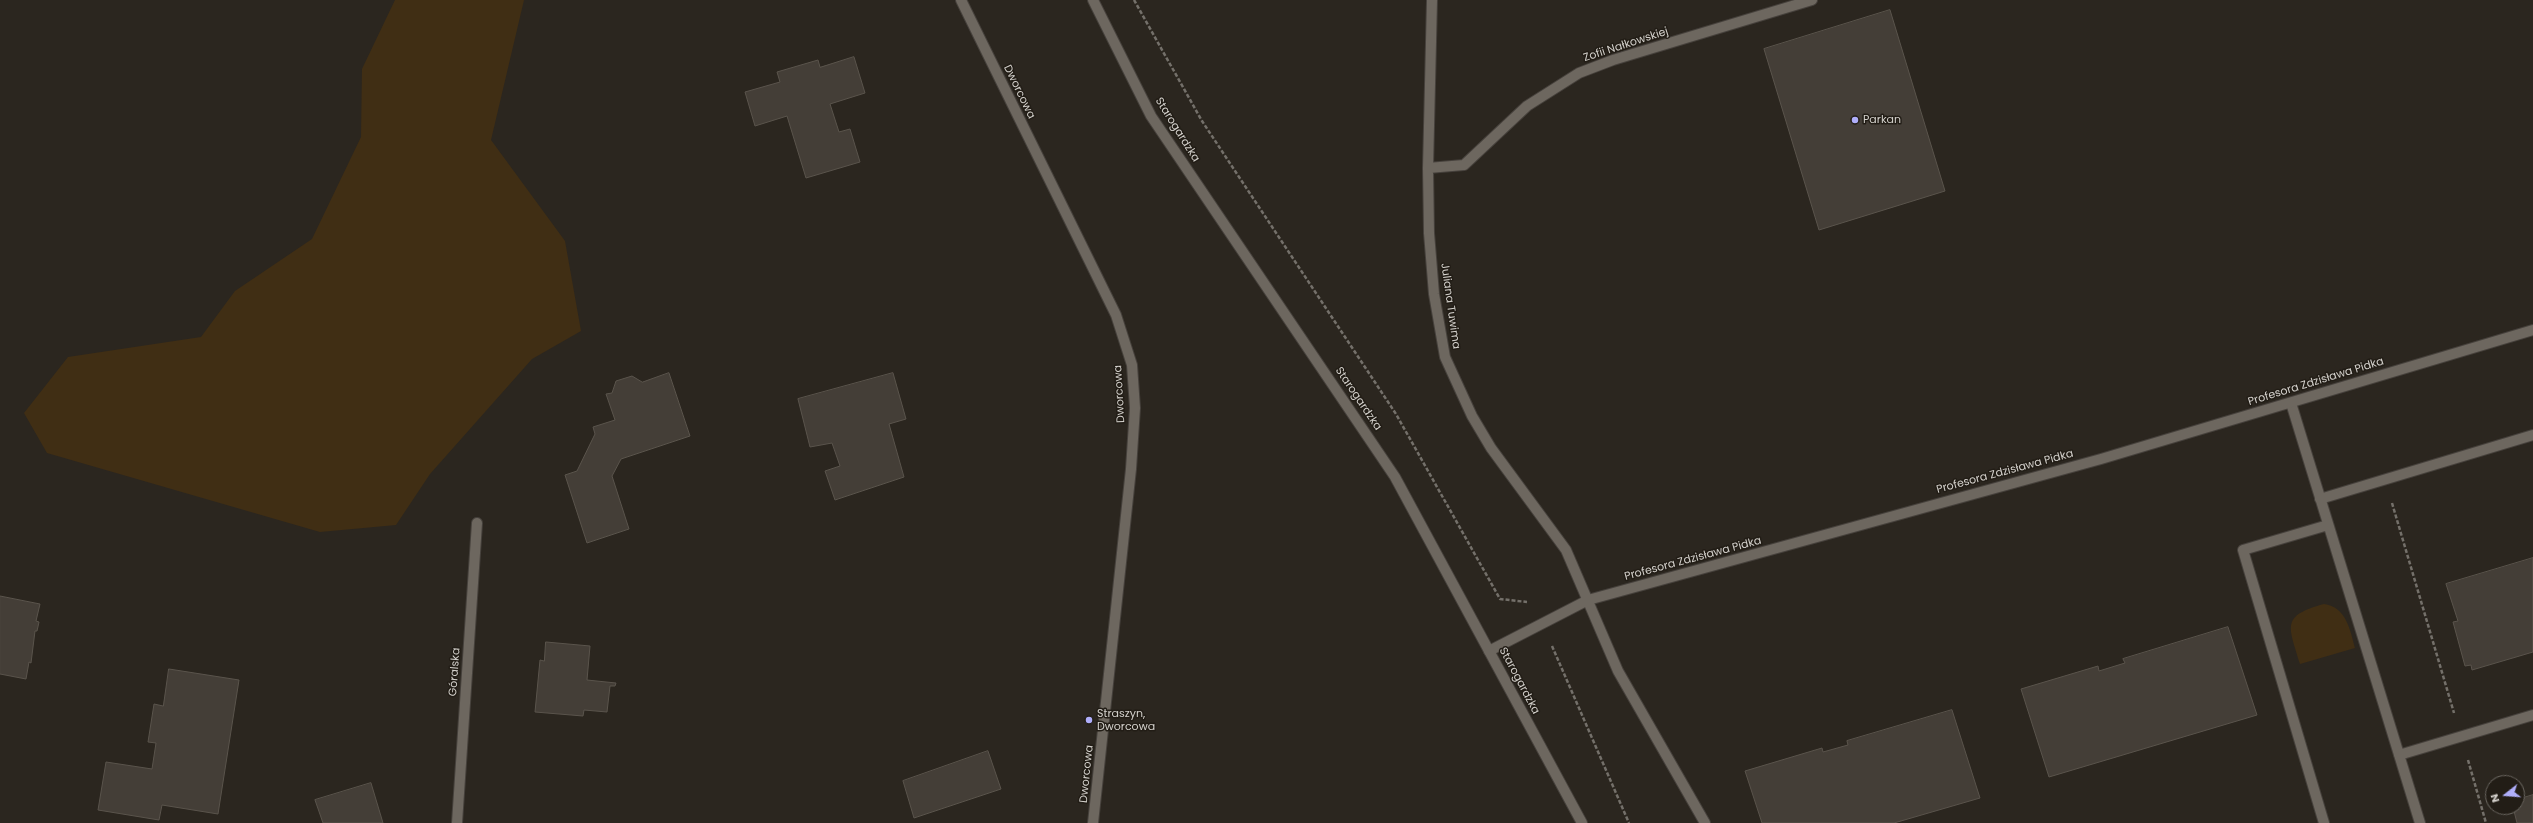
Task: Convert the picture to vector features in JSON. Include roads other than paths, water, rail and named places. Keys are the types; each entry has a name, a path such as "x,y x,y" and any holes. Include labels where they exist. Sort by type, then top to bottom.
{"street":[{"name":"Dworcowa","path":"961,0 1116,315 1132,365 1135,408 1131,469 1093,823"},
{"name":"Starogardzka","path":"1093,0 1152,116 1395,477 1582,823"},
{"name":"Juliana Tuwima","path":"1432,0 1428,168 1429,233 1434,287 1445,357 1472,416 1491,448 1566,550 1618,671 1705,823"},
{"name":"Zofii Nałkowskiej","path":"1428,168 1464,165 1527,106 1579,73 1613,60 1812,0"},
{"name":"Profesora Zdzisława Pidka","path":"1490,651 1588,600 2101,459 2533,330"},
{"path":"2291,403 2420,823"},
{"path":"2320,499 2533,435"},
{"name":"Góralska","path":"457,823 477,523"},
{"path":"2324,823 2243,550 2328,525"},
{"path":"2399,755 2533,715"}],"place":[{"name":"Parkan","path":"1855,120"},
{"name":"Straszyn, Dworcowa","path":"1089,720"}]}
